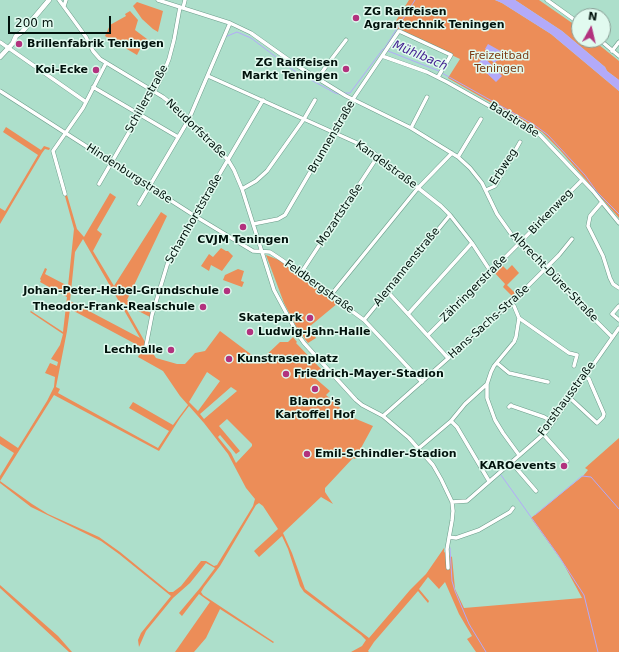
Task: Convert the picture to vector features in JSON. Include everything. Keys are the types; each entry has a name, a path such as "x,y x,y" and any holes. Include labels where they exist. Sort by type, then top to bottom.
{"main road":[{"path":"0,57 13,42 18,39 21,33 49,0"}],"street":[{"name":"Neudorfstraße","path":"60,0 86,36 93,51 106,63 153,91 177,108 228,160 242,189 275,292 286,315 304,343 356,400 394,424 419,448 433,465 452,502"},
{"path":"64,6 66,0"},
{"name":"Albrecht-Dürer-Straße","path":"158,0 230,23 251,33 346,96 411,128 458,157 470,168 482,183 497,214 514,238 612,337"},
{"name":"Schillerstraße","path":"99,184 153,91 155,90 165,69 185,0"},
{"path":"547,0 571,16"},
{"path":"139,204 189,119 230,23"},
{"name":"Brunnenstraße","path":"253,224 278,219 285,215 353,99 399,31 451,55 439,76"},
{"path":"318,78 346,40"},
{"path":"0,42 86,102"},
{"path":"612,51 619,42"},
{"path":"609,48 619,56"},
{"name":"Badstraße","path":"383,54 439,76 539,134 602,202 619,223"},
{"path":"65,194 54,151 86,102 106,63"},
{"name":"Kandelstraße","path":"208,76 355,141 378,156 450,215 472,243 491,272"},
{"path":"93,87 178,137"},
{"name":"Hindenburgstraße","path":"0,90 195,216 253,250 261,251"},
{"path":"411,128 427,97"},
{"name":"Scharnhorststraße","path":"146,346 152,315 168,262 263,100"},
{"path":"242,189 256,181 266,171 304,119 315,100"},
{"path":"458,157 481,119"},
{"name":"Erbweg","path":"486,190 495,186 520,142"},
{"path":"331,295 418,188 452,153"},
{"name":"Mozartstraße","path":"301,273 378,156"},
{"name":"Birkenweg","path":"520,244 582,180"},
{"path":"602,202 590,216 588,226 603,256 613,284 619,288"},
{"name":"Alemannenstraße","path":"364,320 450,215"},
{"name":"Hans-Sachs-Straße","path":"383,416 511,302 559,255 572,239"},
{"path":"408,314 472,243"},
{"name":"Zähringerstraße","path":"428,335 520,244"},
{"name":"Feldbergstraße","path":"261,251 270,252 364,320 422,382"},
{"path":"387,291 448,358"},
{"path":"511,302 519,318 569,353 576,355 574,366"},
{"path":"619,306 612,314 619,320"},
{"path":"519,318 514,342 497,362 491,372 487,384 487,398 495,420 502,433 519,455"},
{"name":"Forsthausstraße","path":"452,502 467,501 543,434 619,328"},
{"path":"497,362 509,373 548,382"},
{"path":"570,398 597,423 603,417 604,414 589,379 585,376"},
{"path":"419,448 451,421 465,404 487,384"},
{"path":"509,407 512,406 544,417 553,422"},
{"path":"451,421 458,427 489,482"},
{"path":"543,434 567,460"},
{"path":"511,462 536,491"},
{"path":"448,568 447,549 452,522 452,502"},
{"path":"449,537 456,538 479,530 510,512 513,508"}],"green space":[{"name":"Freizeitbad Teningen","path":"409,0 495,0 502,3 551,34 619,91 619,218 560,150 542,132 448,78 460,59 392,27"},
{"path":"515,0 539,0 571,22 571,39"},
{"path":"137,2 163,11 158,32 142,19 133,6"},
{"path":"130,11 138,20 135,30 151,42 147,50 141,47 137,55 105,36 110,25 126,16 125,14"},
{"path":"582,48 603,48 619,61 619,80 607,71 605,67"},
{"path":"6,127 41,150 44,146 50,148 49,150 45,149 42,153 0,224 0,208 5,211 38,155 3,132"},
{"path":"65,188 77,229 84,237 110,193 116,197 97,230 102,234 93,251 114,286 161,212 167,216 127,300 151,313 150,317 123,303 145,342 156,358 177,364 185,364 195,353 205,351 220,331 260,361 280,342 288,342 293,337 297,342 296,343 322,370 315,378 330,391 326,395 349,416 373,426 355,459 353,458 325,488 325,492 333,504 321,497 283,533 305,589 369,638 410,590 426,574 444,548 444,552 452,557 455,589 464,608 582,598 562,561 531,518 583,476 588,470 585,468 619,438 619,652 476,652 467,639 472,636 459,614 445,582 439,589 428,577 419,589 429,601 428,603 418,591 374,642 368,651 369,652 351,652 362,646 366,640 304,592 300,586 288,549 282,536 259,557 254,551 278,529 263,506 259,503 256,505 220,566 201,592 203,595 274,642 273,643 220,609 206,638 194,652 175,652 210,602 199,594 182,616 179,613 215,568 206,563 190,583 173,598 146,631 139,647 138,640 141,633 171,596 101,541 31,507 0,483 0,481 0,476 14,453 0,444 0,436 18,448 54,387 55,377 45,373 50,363 57,366 58,362 51,359 60,345 63,334 30,312 31,311 63,332 67,297 40,282 40,279 45,268 47,269 45,274 68,286 74,229 63,189","holes":["83,239 140,338 70,301 75,252","70,309 143,348 138,357 163,371 188,405 173,425 133,402 129,408 169,431 158,448 58,393 60,389 56,387","207,372 220,381 198,411 189,402","231,387 237,391 204,419 200,414","54,395 159,451 189,406 228,454 246,488 255,499 253,506 217,565 214,566 206,561 201,561 181,586 173,592 169,592 99,537 48,514 0,481","227,419 252,444 252,446 236,463 231,453 218,437 220,435 236,454 240,451 219,426"]},
{"path":"221,248 228,251 233,256 222,271 211,265 209,271 201,266 209,254 213,257"},
{"path":"266,255 279,260 338,303 309,327 316,338 308,343 298,330 284,303"},
{"path":"502,265 507,270 512,265 519,273 507,285 515,293 512,296 503,287 505,284 494,272"},
{"path":"238,269 244,271 241,281 244,282 242,287 223,280 225,275"},
{"path":"0,585 58,636 72,652 69,652 0,588"}],"shaded area":[{"path":"495,0 515,0 562,31 571,39 571,48 582,48 619,80 619,91 551,34"},
{"path":"488,44 506,54 502,61 499,59 494,63 486,55 488,51 485,49"},
{"path":"484,57 502,76 496,82 477,64"}],"waterway":[{"path":"384,49 415,0"},
{"name":"Mühlbach","path":"225,37 237,32 251,38 293,70 339,94"},
{"name":"Mühlbach","path":"344,93 350,93 383,49 439,71"},
{"name":"Mühlbach","path":"442,73 533,124 548,135 585,175 597,192 619,214"},
{"path":"501,475 558,555 584,595 598,652"},
{"path":"535,515 582,476 591,477 619,509"},
{"path":"450,548 452,581 455,591 469,624 486,652"}],"place":[{"name":"ZG Raiffeisen Agrartechnik Teningen","path":"356,18"},
{"name":"Brillenfabrik Teningen","path":"19,44"},
{"name":"ZG Raiffeisen Markt Teningen","path":"346,69"},
{"name":"Koi-Ecke","path":"96,70"},
{"name":"CVJM Teningen","path":"243,227"},
{"name":"Johan-Peter-Hebel-Grundschule","path":"227,291"},
{"name":"Theodor-Frank-Realschule","path":"203,307"},
{"name":"Skatepark","path":"310,318"},
{"name":"Ludwig-Jahn-Halle","path":"250,332"},
{"name":"Lechhalle","path":"171,350"},
{"name":"Kunstrasenplatz","path":"229,359"},
{"name":"Friedrich-Mayer-Stadion","path":"286,374"},
{"name":"Blanco's Kartoffel Hof","path":"315,389"},
{"name":"Emil-Schindler-Stadion","path":"307,454"},
{"name":"KAROevents","path":"564,466"}]}
